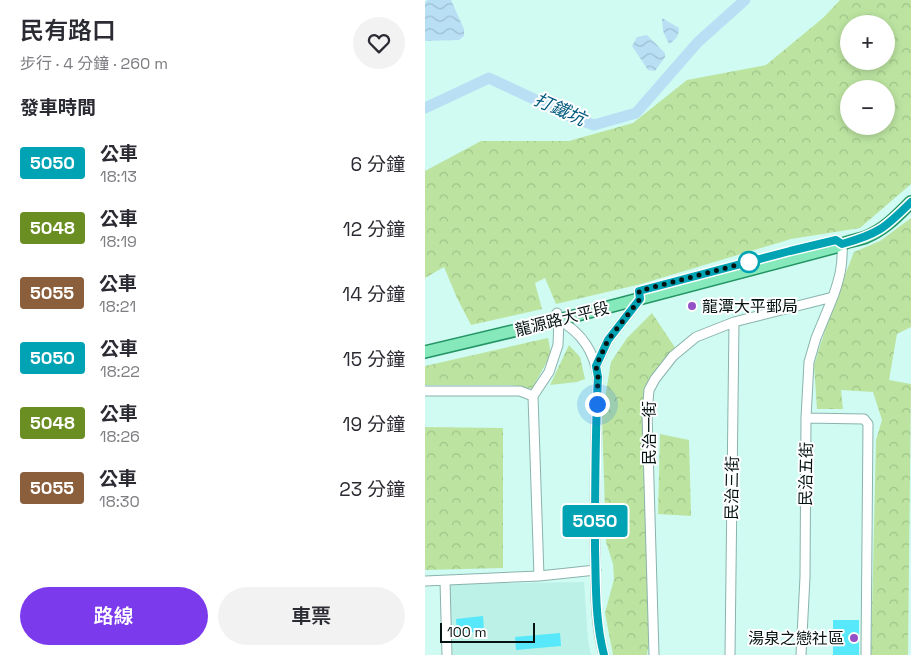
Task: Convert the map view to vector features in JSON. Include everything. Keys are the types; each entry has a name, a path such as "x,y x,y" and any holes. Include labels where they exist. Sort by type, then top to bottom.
{"main road":[{"name":"龍源路大平段","path":"425,352 640,295 790,251 836,240 842,244 865,237 882,229 911,202"},
{"name":"龍源路大平段","path":"425,344 558,316"}],"street":[{"path":"833,297 843,262 842,244"},
{"path":"596,366 608,340 640,295"},
{"name":"民治一街","path":"653,655 647,413 649,390 673,356 696,337 734,322 833,297"},
{"name":"民治五街","path":"801,655 805,578 806,418 809,362 816,338 833,297"},
{"path":"558,316 583,339 596,366 598,377 595,494 596,570 597,616 604,655"},
{"path":"539,576 533,396 549,372 558,345 558,316"},
{"name":"民治三街","path":"730,655 734,322"},
{"path":"425,391 520,391 533,396"},
{"path":"806,418 864,419 868,424 866,655"},
{"path":"425,582 539,576 596,570"},
{"path":"445,581 447,655"}],"shaded area":[{"path":"584,582 588,641 591,655 453,655 450,584"}],"green space":[{"path":"840,0 911,0 911,184 860,228 791,239 641,284 556,304 545,278 535,283 542,309 471,325 444,267 425,278 425,171 481,141 569,141 633,123 687,80 766,65 823,18"},
{"path":"911,218 911,327 897,334 889,380 911,384 908,655 871,655 876,440 882,420 873,392 841,390 843,409 817,409 814,365 832,308 854,252 880,241"},
{"path":"652,313 676,349 650,384 650,635 647,655 613,655 605,613 614,579 613,564 606,542 602,416 611,362 627,338"},
{"path":"548,338 551,354 532,389 511,385 425,385 425,366"},
{"path":"569,345 580,357 585,379 577,382 550,385"},
{"path":"425,427 503,428 503,568 425,570"},
{"path":"660,434 689,440 691,516 658,514"}],"water":[{"path":"428,0 451,0 464,29 464,36 459,40 425,41 425,2"},
{"path":"662,18 679,28 677,37 669,44 663,31"},
{"path":"647,35 665,53 665,57 655,71 648,70 632,46 637,37"}],"building":[{"path":"483,616 484,631 457,634 456,619"},
{"path":"833,620 859,620 859,655 833,655"},
{"path":"560,633 561,646 516,650 515,637"}],"waterway":[{"name":"打鐵坑","path":"425,108 489,78 572,117 594,125 636,113 698,42 745,0"}],"bus line":[{"name":"5050","path":"604,655 597,616 595,494 598,377 596,366 608,340 640,299 639,291 836,240 842,244 865,237 882,229 911,202"}],"place":[{"name":"龍潭大平郵局","path":"692,306"},
{"name":"湯泉之戀社區","path":"854,638"}],"route":[{"path":"597,404 598,377 596,366 608,340 640,299 639,291 752,261 749,262"}]}
